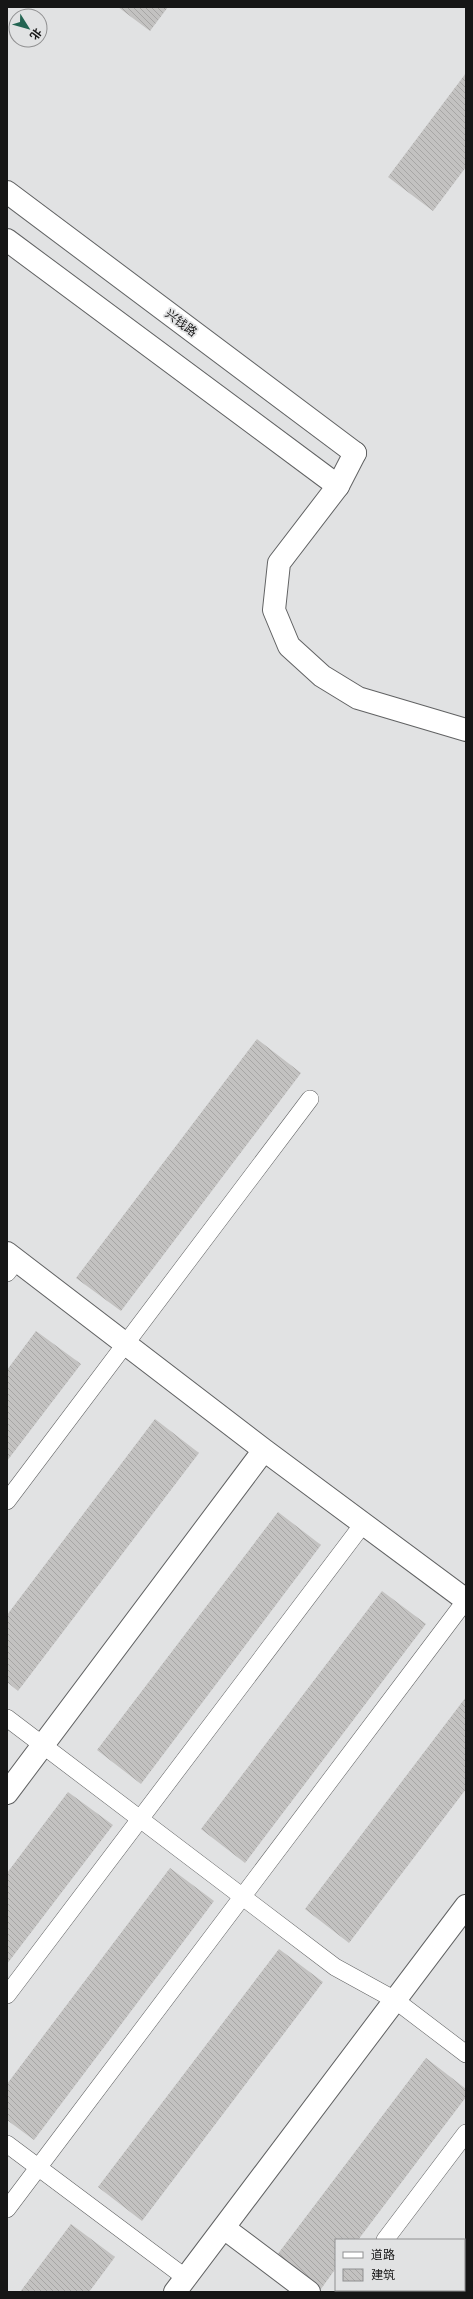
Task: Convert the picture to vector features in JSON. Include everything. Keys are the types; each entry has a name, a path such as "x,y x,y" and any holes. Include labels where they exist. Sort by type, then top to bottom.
{"street":[{"name":"兴钱路","path":"7,192 355,453 338,486"},
{"path":"7,240 338,486 279,563 274,610 289,646 322,676 358,698 466,730"},
{"path":"10,1262 126,1344 264,1450 466,1600"},
{"path":"7,1793 264,1450"},
{"path":"180,2285 466,1906"},
{"path":"224,2228 310,2292"}],"lane":[{"path":"7,1501 310,1099"},
{"path":"7,1995 363,1524"},
{"path":"7,2209 466,1600"},
{"path":"7,1718 335,1967 395,2000 466,2054"},
{"path":"386,2239 466,2133"},
{"path":"7,2144 180,2285"}],"building":[{"path":"118,7 168,7 150,31"},
{"path":"466,73 466,167 433,211 388,177"},
{"path":"257,1039 301,1073 121,1311 76,1278"},
{"path":"36,1331 81,1364 7,1461 7,1370"},
{"path":"155,1419 199,1453 18,1691 7,1682 7,1615"},
{"path":"278,1512 321,1545 141,1784 97,1750"},
{"path":"382,1591 426,1624 245,1863 201,1829"},
{"path":"466,1697 466,1789 349,1943 305,1909"},
{"path":"68,1792 113,1825 7,1964 7,1873"},
{"path":"170,1868 214,1901 34,2140 7,2120 7,2084"},
{"path":"279,1949 323,1982 142,2221 98,2187"},
{"path":"426,2058 466,2089 466,2097 359,2239 335,2239 335,2269 321,2289 277,2255"},
{"path":"71,2224 115,2257 89,2292 20,2292"},
{"path":"466,2253 466,2292 436,2292 465,2291"}]}
